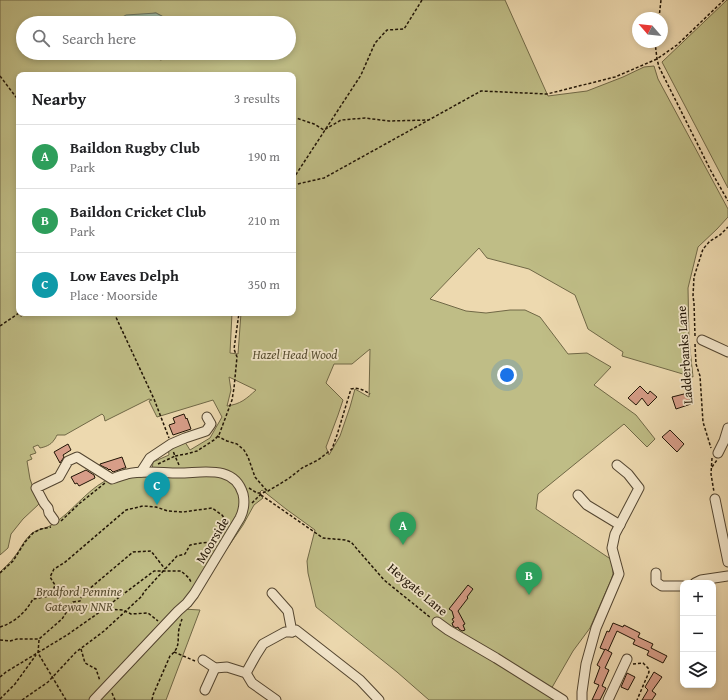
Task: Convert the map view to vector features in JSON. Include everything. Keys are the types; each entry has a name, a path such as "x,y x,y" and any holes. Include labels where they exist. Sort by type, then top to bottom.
{"street":[{"path":"702,340 728,352"},
{"path":"141,472 150,458 171,444 206,431 211,424 207,417"},
{"path":"718,453 728,428"},
{"name":"Moorside","path":"54,520 36,488 59,477 68,461 78,457 112,479 127,474 141,472 182,473 210,471 223,473 234,479 241,489 244,499 243,511 191,598 94,700"},
{"path":"582,700 586,664 596,628 619,574 612,548 615,534 639,488 628,474 617,465"},
{"path":"578,495 587,505 620,525"},
{"path":"715,499 728,562"},
{"path":"656,573 656,582 662,586 680,586"},
{"path":"701,580 728,576"},
{"path":"272,594 288,611 292,632"},
{"name":"Heygate Lane","path":"438,622 448,630 563,700"},
{"path":"246,674 263,644 285,632 292,632 296,630 360,680 379,700"},
{"path":"203,660 215,668 227,667 246,674 252,683 276,700"},
{"path":"608,700 625,662"},
{"path":"205,690 215,668"}],"path":[{"path":"296,174 361,75 375,43 387,30 404,29 422,0"},
{"path":"660,12 661,0"},
{"path":"296,184 324,178 481,91 547,94 616,77 657,59 677,45 724,0"},
{"path":"656,48 659,67 728,201"},
{"path":"0,76 16,98"},
{"path":"324,130 341,120 366,118 389,121 430,120"},
{"path":"296,119 314,124 324,130"},
{"name":"Ladderbanks Lane","path":"710,445 702,422 700,376 696,364 693,296 694,277 703,249 710,241 720,235 728,227"},
{"path":"0,326 16,315"},
{"path":"115,316 154,399 182,473"},
{"path":"175,456 197,451 218,436 232,400 238,357 234,349 239,316"},
{"path":"243,511 266,491 288,479 302,468 318,460 332,449 338,435 352,388 365,390 370,394"},
{"path":"218,436 237,444 244,450 255,476 266,491"},
{"path":"711,467 711,479 715,499"},
{"name":"Heygate Lane","path":"262,495 323,538 351,542 384,580 438,622"},
{"path":"0,627 5,626 20,616 30,605 33,599 51,596 55,585 50,577 54,569 64,563 126,510 143,506 156,507 168,511 183,512 212,508 222,515 231,532 215,542 190,545 185,554 178,556 142,596 126,611 104,631 76,652 48,682 22,700"},
{"path":"0,640 10,642 17,639 39,639 62,619 73,602 80,601 82,595 133,552 152,551 165,570"},
{"path":"0,677 67,635 154,571 181,571 189,578 193,585 191,598"},
{"path":"104,609 123,610 131,614 148,613 164,626"},
{"path":"152,700 170,656 178,644 179,629 183,616"},
{"path":"0,698 15,684 38,653 39,639"},
{"path":"81,648 86,663 96,669 100,681 109,685"},
{"path":"174,652 198,662 203,660"},
{"path":"38,653 66,700"},
{"path":"625,662 643,663 648,668 649,672 637,700"}],"green space":[{"name":"Hazel Head Wood","path":"0,0 505,0 548,96 587,91 644,67 654,66 658,79 728,209 728,217 698,247 688,288 689,340 693,377 622,356 623,352 588,329 575,295 529,269 487,258 479,248 430,299 466,311 486,313 525,310 540,317 568,354 587,353 611,367 594,385 636,415 655,439 647,447 624,424 538,494 536,509 612,560 613,574 590,628 573,651 550,691 434,619 435,623 556,700 429,700 397,672 316,607 308,573 307,561 315,530 262,490 260,495 263,498 254,505 243,525 207,578 92,700 0,700 0,572 17,554 32,533 50,526 60,519 85,496 105,481 116,476 130,473 152,471 153,462 169,455 168,446 185,442 190,450 210,438 222,417 213,400 157,417 149,401 152,400 149,399 105,421 102,414 65,435 57,435 53,442 46,446 40,448 38,445 33,447 36,453 30,455 32,459 27,461 30,479 39,504 23,519 11,534 8,548 0,555","holes":["370,349 369,397 355,389 340,436 329,455 326,447 343,400 326,383 334,364 352,364","229,377 256,390 243,401 227,406 231,390"]},
{"path":"728,0 728,188 662,62"},
{"name":"Bradford Pennine Gateway NNR","path":"183,609 200,610 166,700 95,700"}],"water":[{"path":"156,13 162,16 124,16"}],"building":[{"path":"640,386 648,394 650,391 657,397 648,406 642,398 636,405 628,398"},
{"path":"688,393 691,404 676,409 672,397"},
{"path":"184,414 191,429 173,435 169,425 175,423 173,418"},
{"path":"670,430 684,444 677,452 662,437"},
{"path":"68,444 71,450 63,455 64,457 60,463 54,452"},
{"path":"122,457 126,468 113,472 110,469 109,470 100,465 100,464"},
{"path":"86,470 94,475 95,478 79,486 77,483 75,484 71,477"},
{"path":"468,585 473,589 458,611 465,624 463,625 465,630 462,631 458,627 456,628 453,626 452,623 454,622 452,619 454,618 452,611 449,609"},
{"path":"613,623 623,627 624,625 640,633 638,637 653,644 651,648 667,656 663,663 647,655 649,651 633,644 635,640 617,631 608,651 600,648 607,631 609,632"},
{"path":"605,649 612,653 605,668 609,670 602,686 606,688 600,700 592,700 599,685 594,683 600,667 597,665"},
{"path":"654,672 662,677 652,691 656,694 652,700 642,700 648,690 645,687"},
{"path":"627,673 635,677 628,690 621,687"}],"place":[{"name":"Low Eaves Delph","path":"157,505"},
{"name":"Baildon Rugby Club","path":"403,545"},
{"name":"Baildon Cricket Club","path":"529,595"}]}
